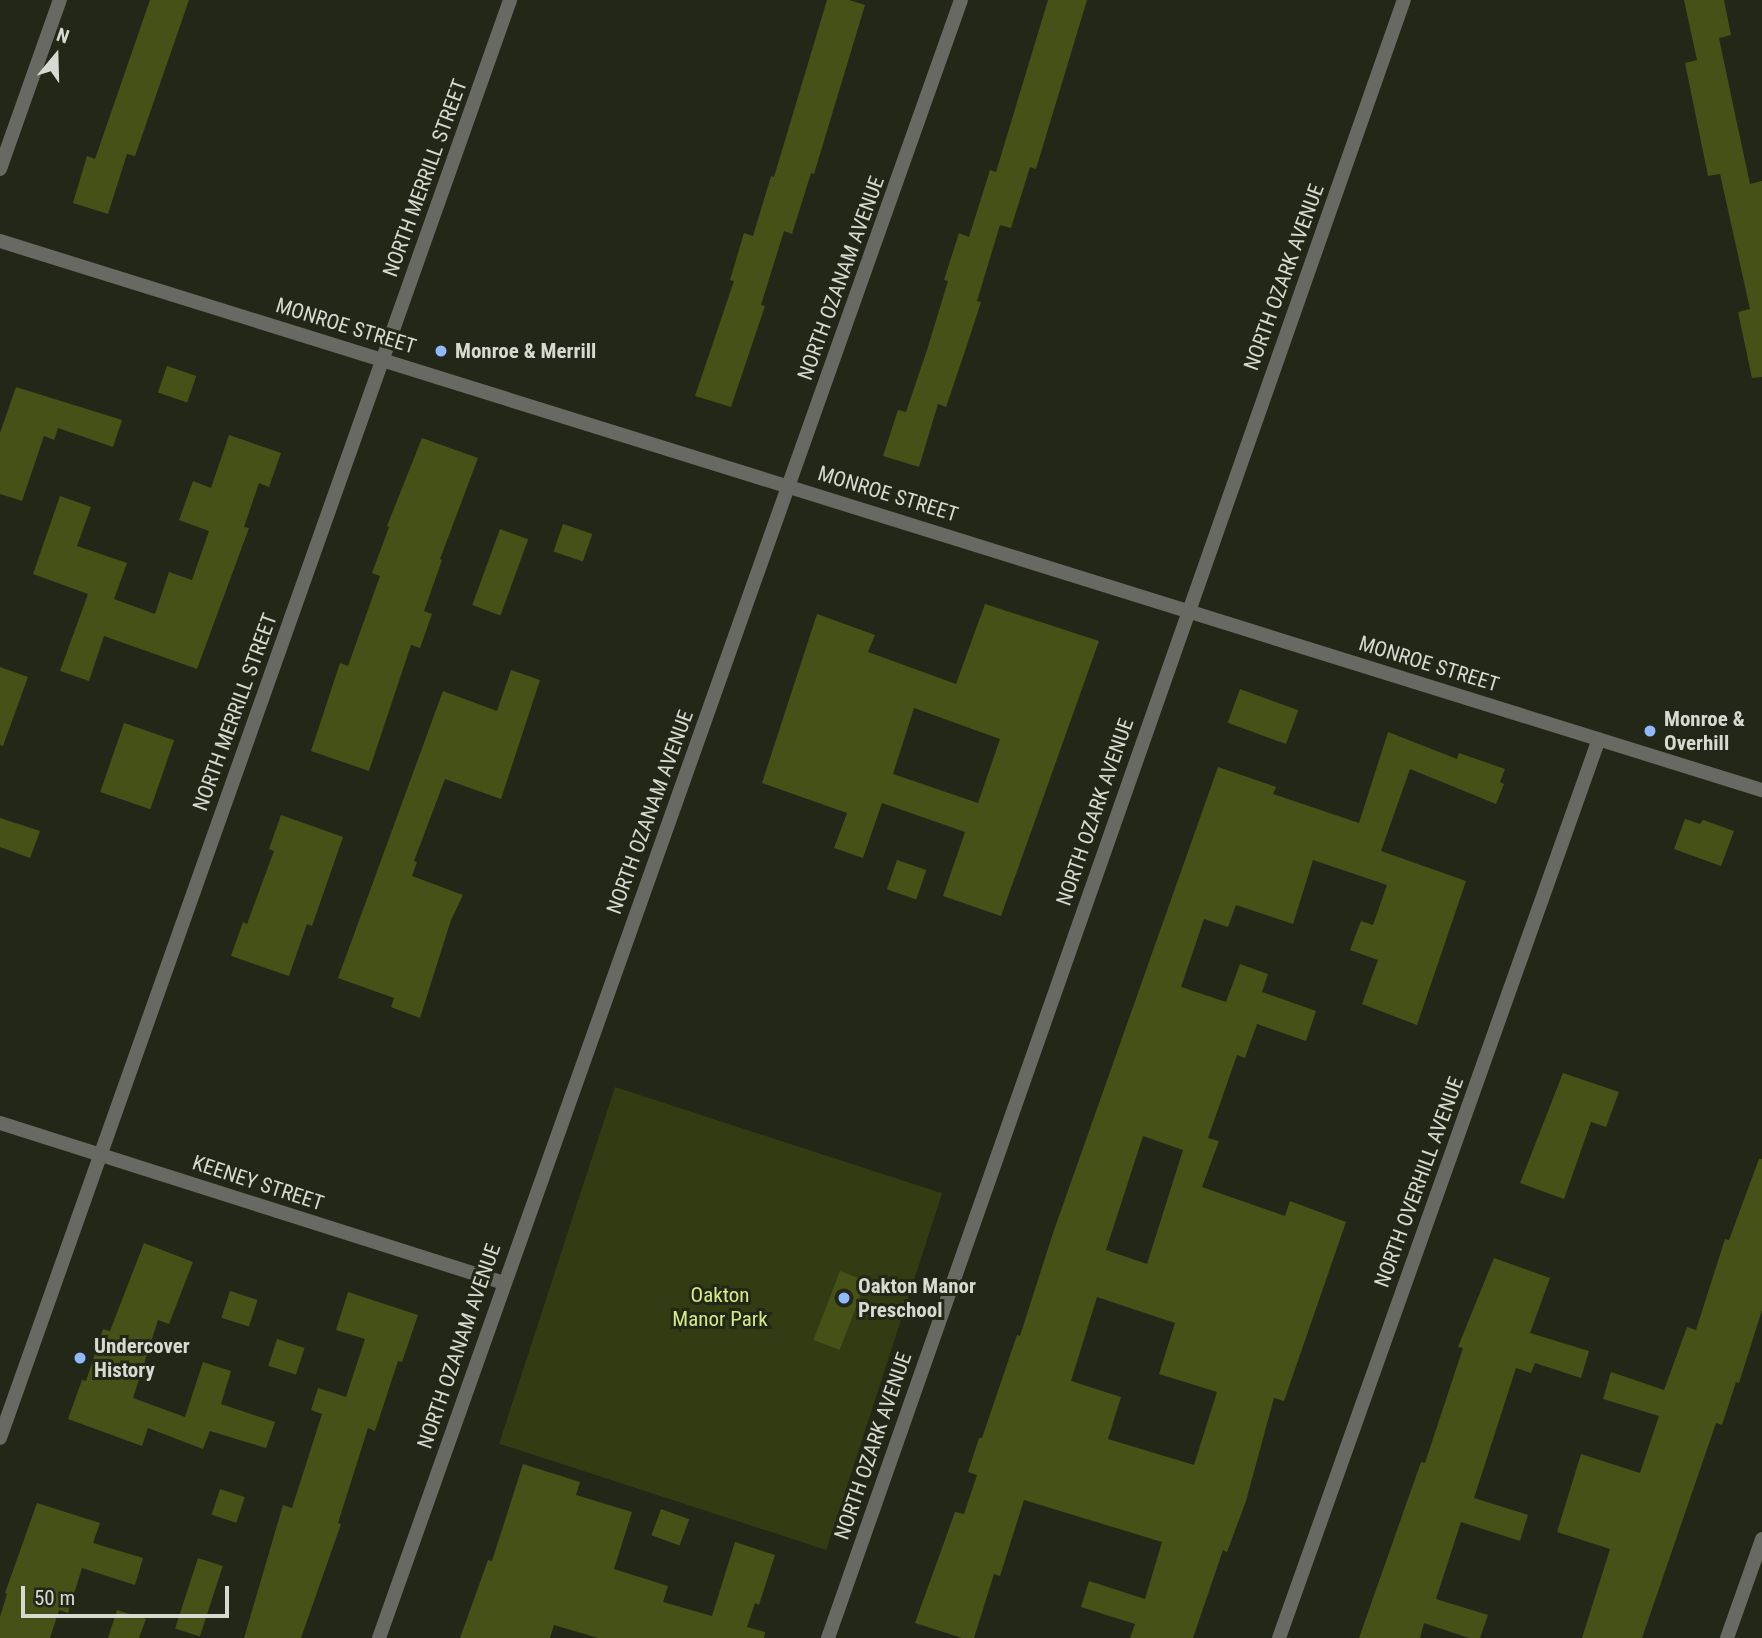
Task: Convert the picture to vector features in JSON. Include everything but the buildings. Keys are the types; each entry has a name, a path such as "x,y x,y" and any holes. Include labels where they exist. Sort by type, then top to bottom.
{"street":[{"path":"0,169 60,0"},
{"name":"NORTH MERRILL STREET","path":"0,1438 510,0"},
{"name":"NORTH OZANAM AVENUE","path":"379,1638 961,0"},
{"name":"NORTH OZARK AVENUE","path":"828,1638 1404,0"},
{"name":"MONROE STREET","path":"0,241 1762,790"},
{"name":"NORTH OVERHILL AVENUE","path":"1279,1638 1599,739"},
{"name":"KEENEY STREET","path":"0,1123 504,1283"},
{"path":"1727,1638 1762,1539"}],"green space":[{"name":"Oakton Manor Park","path":"615,1087 942,1193 826,1550 499,1444"}],"place":[{"name":"Monroe & Merrill","path":"441,351"},
{"name":"Monroe & Overhill","path":"1650,731"},
{"name":"Oakton Manor Preschool","path":"844,1298"},
{"name":"Undercover History","path":"80,1358"}]}
